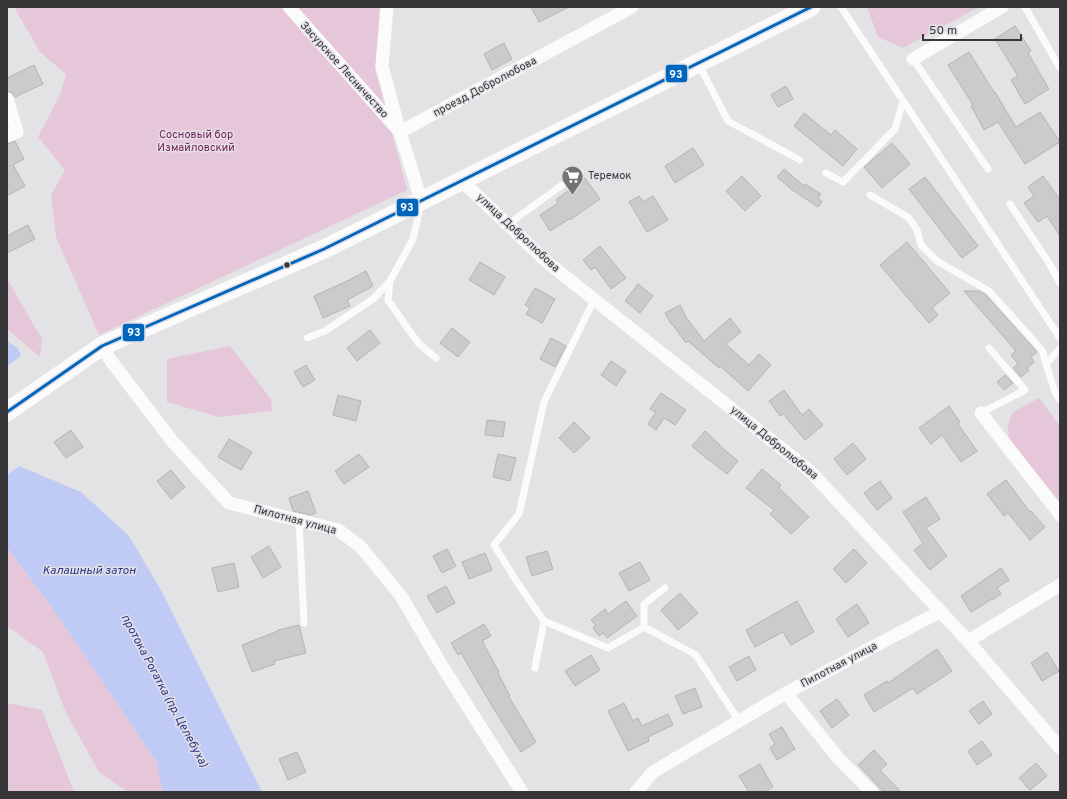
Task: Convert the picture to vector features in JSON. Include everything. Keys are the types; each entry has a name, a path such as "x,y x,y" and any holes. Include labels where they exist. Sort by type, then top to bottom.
{"main road":[{"path":"7,412 102,346 324,248 811,7"}],"street":[{"name":"Засурское Лесничество","path":"288,7 400,132"},
{"path":"387,7 382,66 421,200"},
{"name":"проезд Добролюбова","path":"400,132 632,7"},
{"path":"913,59 1002,7"},
{"path":"7,100 17,132 7,136"},
{"name":"улица Добролюбова","path":"461,180 547,262 810,471 968,640 1060,748"},
{"name":"Пилотная улица","path":"102,346 111,361 174,442 229,503 338,530 360,546 401,596 442,666 522,792"},
{"path":"981,413 1060,515"},
{"path":"968,640 1060,585"},
{"name":"Пилотная улица","path":"636,792 653,772 786,693 941,611"},
{"path":"786,693 838,759 872,792"}],"lane":[{"path":"841,7 1060,338"},
{"path":"1025,7 1060,68"},
{"path":"913,59 988,169"},
{"path":"698,63 728,121 800,160"},
{"path":"826,173 843,182 895,129 903,102"},
{"path":"507,225 580,172"},
{"path":"870,195 908,218 917,230 921,245 937,261 989,291 1042,350 1055,392 1060,400"},
{"path":"307,338 325,331 373,299 390,281 413,239 421,200"},
{"path":"1010,204 1049,263 1060,283"},
{"path":"390,281 388,300 418,343 436,358"},
{"path":"594,300 544,402 519,514 494,545 544,621 608,648 644,627"},
{"path":"981,413 1025,390 989,348"},
{"path":"1046,364 1060,348"},
{"path":"299,521 304,623"},
{"path":"644,627 644,604 665,588"},
{"path":"535,668 544,621"},
{"path":"644,627 696,655 739,721"}],"green space":[{"name":"Сосновый бор Измайловский","path":"14,7 380,7 375,69 407,190 99,335 56,237 51,195 65,170 38,137 60,95 66,74 40,52"},
{"path":"867,7 979,7 903,48 878,37"},
{"path":"7,279 42,339 40,357 7,329"},
{"path":"230,346 271,399 272,411 219,417 167,402 167,359"},
{"path":"1039,398 1060,426 1060,502 1009,439 1008,425 1012,413"},
{"path":"7,547 55,612 156,761 163,792 128,792 99,772 66,713 43,652 7,626"},
{"path":"7,703 42,710 74,792 7,792"}],"water":[{"path":"7,341 18,348 21,356 7,366"},
{"name":"Калашный затон","path":"19,466 81,492 129,536 161,590 262,792 163,792 156,761 55,612 7,547 7,475"}],"building":[{"path":"531,7 569,7 539,22"},
{"path":"1015,26 1031,51 1028,53 1049,89 1025,104 1011,80 1018,76 995,39"},
{"path":"504,43 512,59 492,70 484,54"},
{"path":"969,52 1016,127 1040,112 1060,142 1025,164 998,122 984,130 971,106 973,105 948,65"},
{"path":"34,65 43,84 15,97 12,93 7,91 7,78"},
{"path":"786,86 793,99 778,107 771,95"},
{"path":"804,113 831,135 835,130 857,149 843,166 794,126"},
{"path":"15,141 24,159 13,165 25,186 7,196 7,144"},
{"path":"892,143 910,164 882,188 864,167"},
{"path":"693,148 704,165 675,183 665,166"},
{"path":"784,169 804,186 805,184 821,194 818,198 822,202 818,207 791,189 777,177"},
{"path":"742,176 761,196 745,211 726,191"},
{"path":"1043,176 1060,200 1060,236 1047,216 1038,222 1024,203 1034,196 1028,187"},
{"path":"925,177 978,246 962,258 909,189"},
{"path":"585,178 600,199 570,220 569,219 550,231 540,215 558,203 556,200"},
{"path":"639,196 643,202 653,196 668,220 647,232 629,202"},
{"path":"28,225 35,239 7,253 7,236"},
{"path":"907,242 950,293 932,308 938,315 929,323 880,265"},
{"path":"600,246 626,278 611,289 595,267 591,270 583,260"},
{"path":"480,262 505,277 494,295 469,280"},
{"path":"366,271 373,286 347,300 350,306 323,318 314,296"},
{"path":"638,284 653,296 640,313 625,301"},
{"path":"535,288 555,299 542,323 526,314 530,308 525,305"},
{"path":"964,291 979,291 986,295 1037,352 1031,357 1034,362 1027,368 1029,370 1021,377 1013,368 1018,364 1011,355 1016,351"},
{"path":"680,305 686,317 704,341 730,318 741,332 726,344 749,365 759,354 771,365 748,391 720,366 719,368 688,341 686,343 671,324 665,313"},
{"path":"452,328 470,342 458,357 440,343"},
{"path":"370,330 380,343 357,361 347,348"},
{"path":"551,338 566,346 555,367 540,359"},
{"path":"611,361 626,371 616,386 601,375"},
{"path":"306,365 315,380 303,387 294,372"},
{"path":"1005,375 1013,383 1004,390 997,382"},
{"path":"784,390 802,415 809,409 823,425 805,440 783,414 780,416 769,401"},
{"path":"661,393 686,410 675,425 664,418 656,430 648,424 656,412 650,409"},
{"path":"338,395 361,401 356,421 333,415"},
{"path":"949,406 960,422 958,424 977,451 961,462 942,435 931,444 919,428"},
{"path":"487,420 505,422 503,437 485,435"},
{"path":"574,422 590,438 574,453 559,438"},
{"path":"71,430 83,447 66,458 54,442"},
{"path":"705,431 738,461 727,474 692,446"},
{"path":"229,439 252,452 241,470 218,457"},
{"path":"853,443 866,459 847,475 834,459"},
{"path":"359,454 369,467 344,484 335,471"},
{"path":"498,454 516,458 510,481 493,477"},
{"path":"762,469 781,485 779,488 809,517 791,534 770,514 774,510 746,488"},
{"path":"171,470 185,487 171,499 157,481"},
{"path":"1006,480 1030,512 1031,511 1045,527 1030,540 1008,513 1004,516 987,494"},
{"path":"880,481 892,498 877,510 864,493"},
{"path":"308,491 316,513 311,515 293,511 289,498"},
{"path":"926,497 940,519 926,528 947,556 930,570 914,550 923,543 903,512"},
{"path":"269,546 281,567 263,578 251,557"},
{"path":"447,549 456,566 442,573 433,556"},
{"path":"854,549 867,563 846,583 833,569"},
{"path":"547,551 553,569 532,576 526,557"},
{"path":"485,553 492,570 469,579 462,562"},
{"path":"640,562 650,580 629,591 619,573"},
{"path":"234,563 239,587 218,592 212,568"},
{"path":"1001,568 1009,580 997,588 1001,594 971,612 961,596"},
{"path":"446,586 455,603 437,613 427,596"},
{"path":"680,593 698,613 678,630 661,610"},
{"path":"626,601 637,616 607,638 603,633 599,636 593,628 596,626 591,620 605,609 608,614"},
{"path":"797,601 814,632 791,645 783,632 755,647 746,630"},
{"path":"857,604 869,623 848,637 836,619"},
{"path":"484,624 491,636 482,641 499,672 498,673 510,696 509,697 536,742 521,752 461,653 458,655 451,643"},
{"path":"299,625 306,653 274,661 275,664 252,672 242,645 278,630"},
{"path":"937,649 952,671 917,694 913,688 874,712 864,695 887,681 888,683"},
{"path":"1047,652 1059,671 1042,681 1031,663"},
{"path":"591,655 600,670 575,686 565,671"},
{"path":"749,656 756,670 737,681 729,667"},
{"path":"695,688 702,707 683,714 675,696"},
{"path":"837,699 849,715 832,728 820,711"},
{"path":"983,701 992,714 979,724 969,711"},
{"path":"624,703 633,721 638,718 642,726 668,714 673,725 648,737 649,741 628,751 608,711"},
{"path":"782,727 795,749 777,760 770,748 775,744 769,734"},
{"path":"982,741 992,755 977,765 968,751"},
{"path":"874,750 887,764 880,770 901,792 884,792 858,765"},
{"path":"297,752 306,772 288,780 279,759"},
{"path":"1036,763 1047,776 1030,790 1019,778"},
{"path":"760,764 773,787 764,792 749,792 739,776"}],"transit line":[{"name":"93","path":"7,412 102,346 324,249 811,7"}],"place":[{"name":"Теремок","path":"573,196"}],"water label":[{"name":"протока Рогатка (пр. Целебуха)","path":"164,691"}]}
